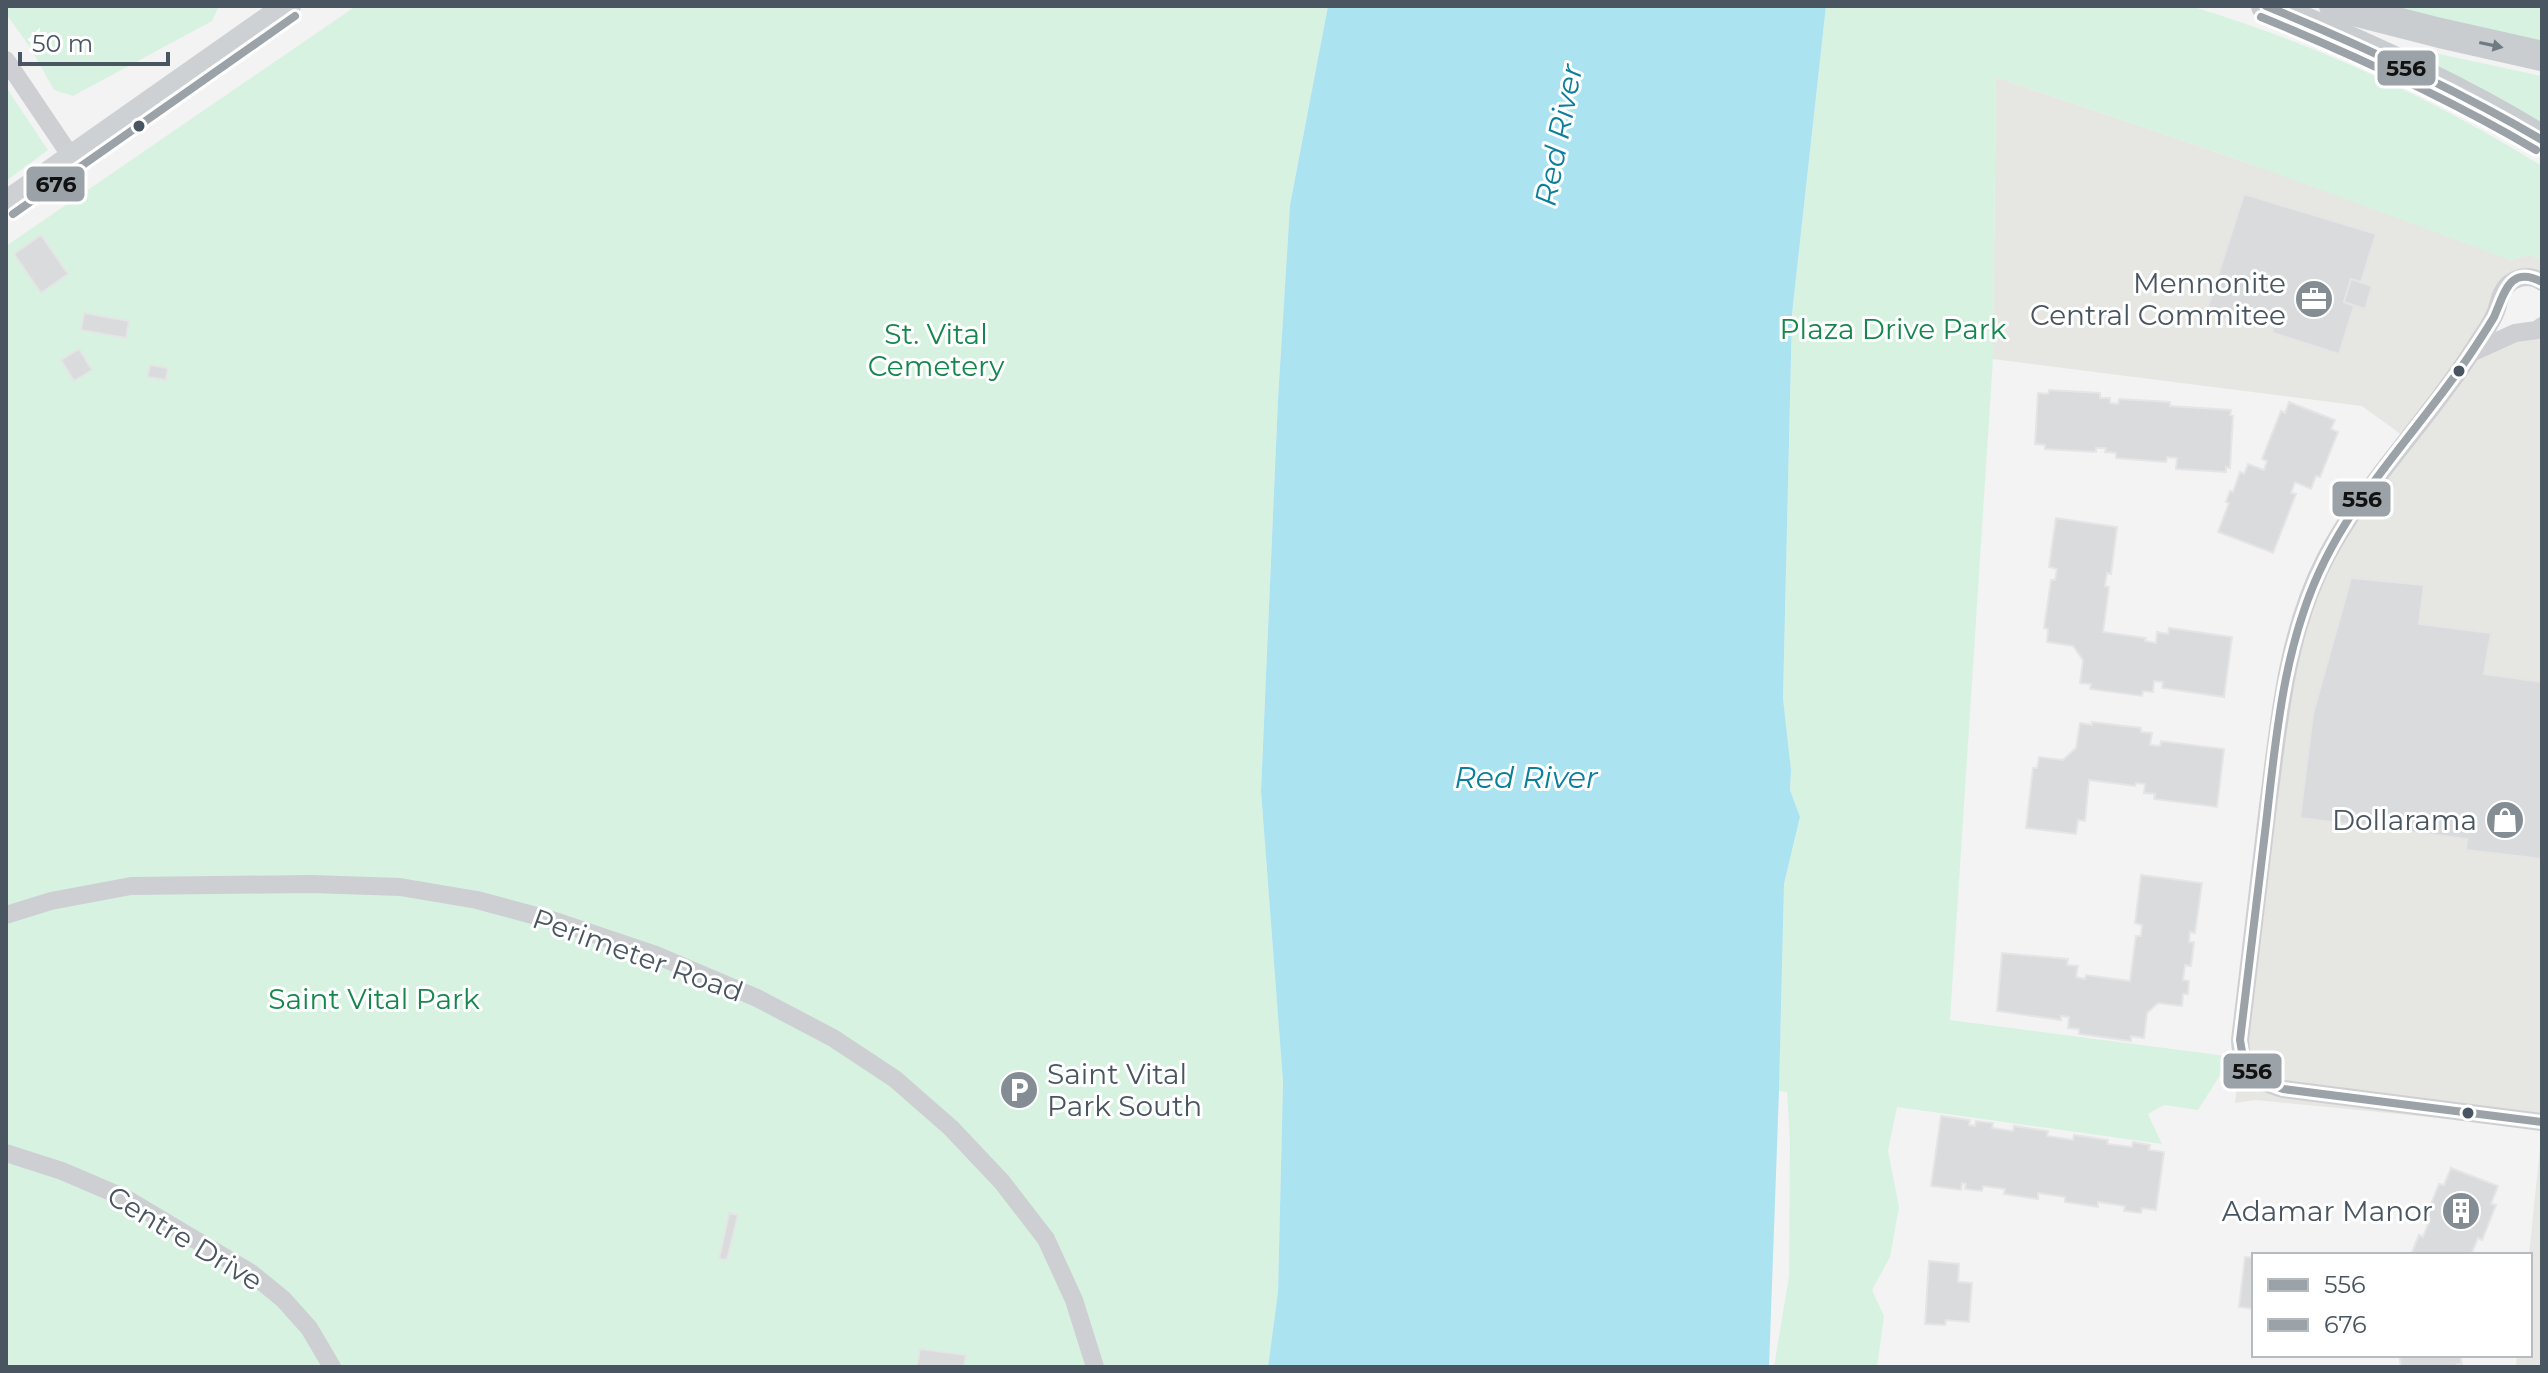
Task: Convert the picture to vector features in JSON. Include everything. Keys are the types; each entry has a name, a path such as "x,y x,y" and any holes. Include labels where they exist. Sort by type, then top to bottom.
{"main road":[{"path":"2266,6 2392,58 2542,140"},
{"path":"2334,6 2542,56"}],"street":[{"path":"6,204 288,6"},
{"path":"6,60 72,158"},
{"path":"2542,282 2528,277 2508,283 2496,313 2471,353 2339,535 2308,600 2290,656 2280,716 2240,1040 2241,1055 2249,1070 2264,1084 2542,1122"},
{"path":"2471,353 2515,333 2537,330 2542,326"},
{"name":"Perimeter Road","path":"6,915 51,901 131,886 311,884 400,887 477,900 555,921 656,955 757,998 833,1038 895,1079 951,1128 1002,1182 1046,1239 1074,1300 1095,1367"},
{"name":"Centre Drive","path":"6,1153 62,1171 125,1198 251,1273 283,1299 309,1328 332,1367"}],"shaded area":[{"path":"1996,77 2251,164 2478,234 2510,260 2528,255 2542,258 2542,278 2518,278 2472,352 2542,326 2542,1128 2256,1100 2235,1103 2280,716 2308,600 2406,438 2362,406 1993,359"},
{"path":"2542,1148 2542,1367 2516,1367 2517,1357 2532,1357 2532,1253 2529,1253"}],"green space":[{"path":"6,6 219,6 212,21 73,96 54,90 30,47 6,14"},
{"path":"356,6 1328,6 1290,205 1278,399 1261,791 1283,1082 1278,1292 1268,1367 6,1367 6,246"},
{"name":"Plaza Drive Park","path":"1826,6 2190,6 2237,21 2372,74 2542,166 2542,258 2528,255 2510,260 2251,164 1996,77 1993,359 1950,1020 2226,1056 2219,1077 2198,1110 2164,1105 2148,1114 2162,1144 1897,1107 1888,1151 1899,1207 1890,1257 1872,1290 1884,1316 1877,1367 1774,1367 1789,1276 1790,1141 1787,1092 1779,1091 1784,884 1800,818 1790,790 1791,770 1783,698 1792,314"},
{"path":"2383,6 2542,6 2542,44"},
{"path":"2425,51 2542,76 2542,126 2422,56"},
{"path":"6,87 48,150 6,181"}],"water":[{"name":"Red River","path":"1328,6 1826,6 1792,314 1783,698 1791,770 1790,790 1800,817 1784,884 1769,1367 1268,1367 1278,1292 1283,1082 1261,791 1278,399 1290,205"}],"building":[{"path":"2244,194 2376,234 2361,282 2351,279 2344,302 2354,306 2339,354 2273,333 2272,324 2257,320 2249,326 2206,313"},
{"path":"41,235 68,274 41,293 14,254"},
{"path":"2351,279 2372,286 2365,309 2344,302"},
{"path":"84,313 129,321 126,338 81,330"},
{"path":"79,349 92,370 74,381 61,360"},
{"path":"150,365 168,368 166,380 147,377"},
{"path":"2049,390 2100,393 2100,398 2110,398 2110,403 2118,404 2119,399 2231,410 2230,468 2226,467 2226,472 2176,469 2177,458 2167,457 2166,462 2116,458 2116,453 2105,452 2106,448 2096,448 2096,452 2045,449 2045,445 2035,444 2038,393 2048,394"},
{"path":"2289,402 2335,420 2331,429 2338,432 2320,477 2316,476 2311,489 2295,482 2291,493 2296,494 2273,553 2218,532 2229,503 2226,502 2230,491 2233,492 2240,472 2244,474 2248,464 2264,470 2267,461 2262,459 2281,411 2285,413"},
{"path":"2056,518 2117,527 2111,574 2107,573 2105,586 2109,587 2103,632 2146,638 2145,641 2156,643 2157,632 2168,634 2169,628 2232,637 2224,697 2162,688 2163,682 2154,681 2153,692 2143,691 2142,696 2090,689 2091,684 2080,683 2083,660 2073,646 2047,642 2048,629 2044,628 2051,580 2055,580 2057,569 2049,567"},
{"path":"2351,578 2424,585 2419,624 2491,633 2484,674 2542,682 2542,859 2466,850 2467,839 2300,818 2313,714"},
{"path":"2092,722 2141,728 2141,732 2152,733 2150,745 2160,746 2161,741 2224,749 2217,807 2154,799 2155,794 2144,793 2145,784 2136,783 2135,786 2089,780 2085,821 2078,820 2076,834 2026,828 2033,768 2037,768 2039,757 2063,760 2076,748 2080,723 2092,725"},
{"path":"2141,875 2202,883 2195,933 2190,932 2189,942 2194,942 2191,966 2185,965 2183,980 2189,981 2188,994 2183,994 2182,1006 2158,1003 2147,1013 2144,1038 2131,1036 2131,1041 2079,1034 2079,1029 2068,1028 2069,1017 2061,1016 2061,1020 1997,1011 2002,953 2068,959 2067,965 2078,966 2076,977 2085,979 2086,975 2130,981 2136,936 2141,936 2142,925 2135,923"},
{"path":"1941,1116 1970,1120 1969,1125 1975,1126 1976,1121 1993,1123 1992,1128 2013,1131 2014,1126 2048,1131 2047,1136 2073,1140 2074,1135 2108,1140 2107,1144 2132,1147 2133,1142 2150,1145 2149,1150 2164,1152 2156,1210 2142,1208 2141,1213 2124,1211 2125,1206 2098,1202 2098,1207 2065,1202 2065,1197 2038,1193 2038,1199 2004,1194 2005,1189 1983,1186 1982,1191 1965,1189 1966,1184 1962,1183 1961,1190 1931,1186"},
{"name":"Adamar Manor","path":"2451,1168 2498,1186 2491,1204 2496,1205 2482,1240 2478,1238 2472,1253 2413,1253 2419,1235 2423,1237 2430,1219 2426,1217 2439,1184 2444,1185"},
{"path":"729,1213 738,1215 727,1260 719,1259"},
{"name":"Adamar Manor","path":"2245,1257 2252,1258 2252,1309 2239,1307"},
{"path":"1929,1261 1959,1264 1958,1282 1972,1283 1969,1322 1946,1320 1945,1325 1925,1324"},
{"path":"920,1349 966,1355 964,1367 917,1367"},
{"path":"2399,1357 2460,1357 2462,1364 2457,1364 2458,1367 2401,1367"}],"transit line":[{"name":"556","path":"2266,6 2407,68 2542,140"},
{"name":"676","path":"13,214 295,16"},
{"name":"676","path":"2261,17 2401,79 2536,150"},
{"name":"556","path":"2542,282 2522,277 2509,284 2494,317 2471,353 2357,505 2311,591 2291,656 2278,723 2240,1040 2244,1058 2253,1072 2283,1089 2542,1122"}],"place":[{"name":"Mennonite Central Commitee","path":"2314,299"},
{"name":"Dollarama","path":"2505,820"},
{"name":"Saint Vital Park South","path":"1019,1090"},
{"name":"Adamar Manor","path":"2461,1211"}],"park label":[{"name":"St. Vital Cemetery","path":"936,350"},
{"name":"Saint Vital Park","path":"374,999"}]}
